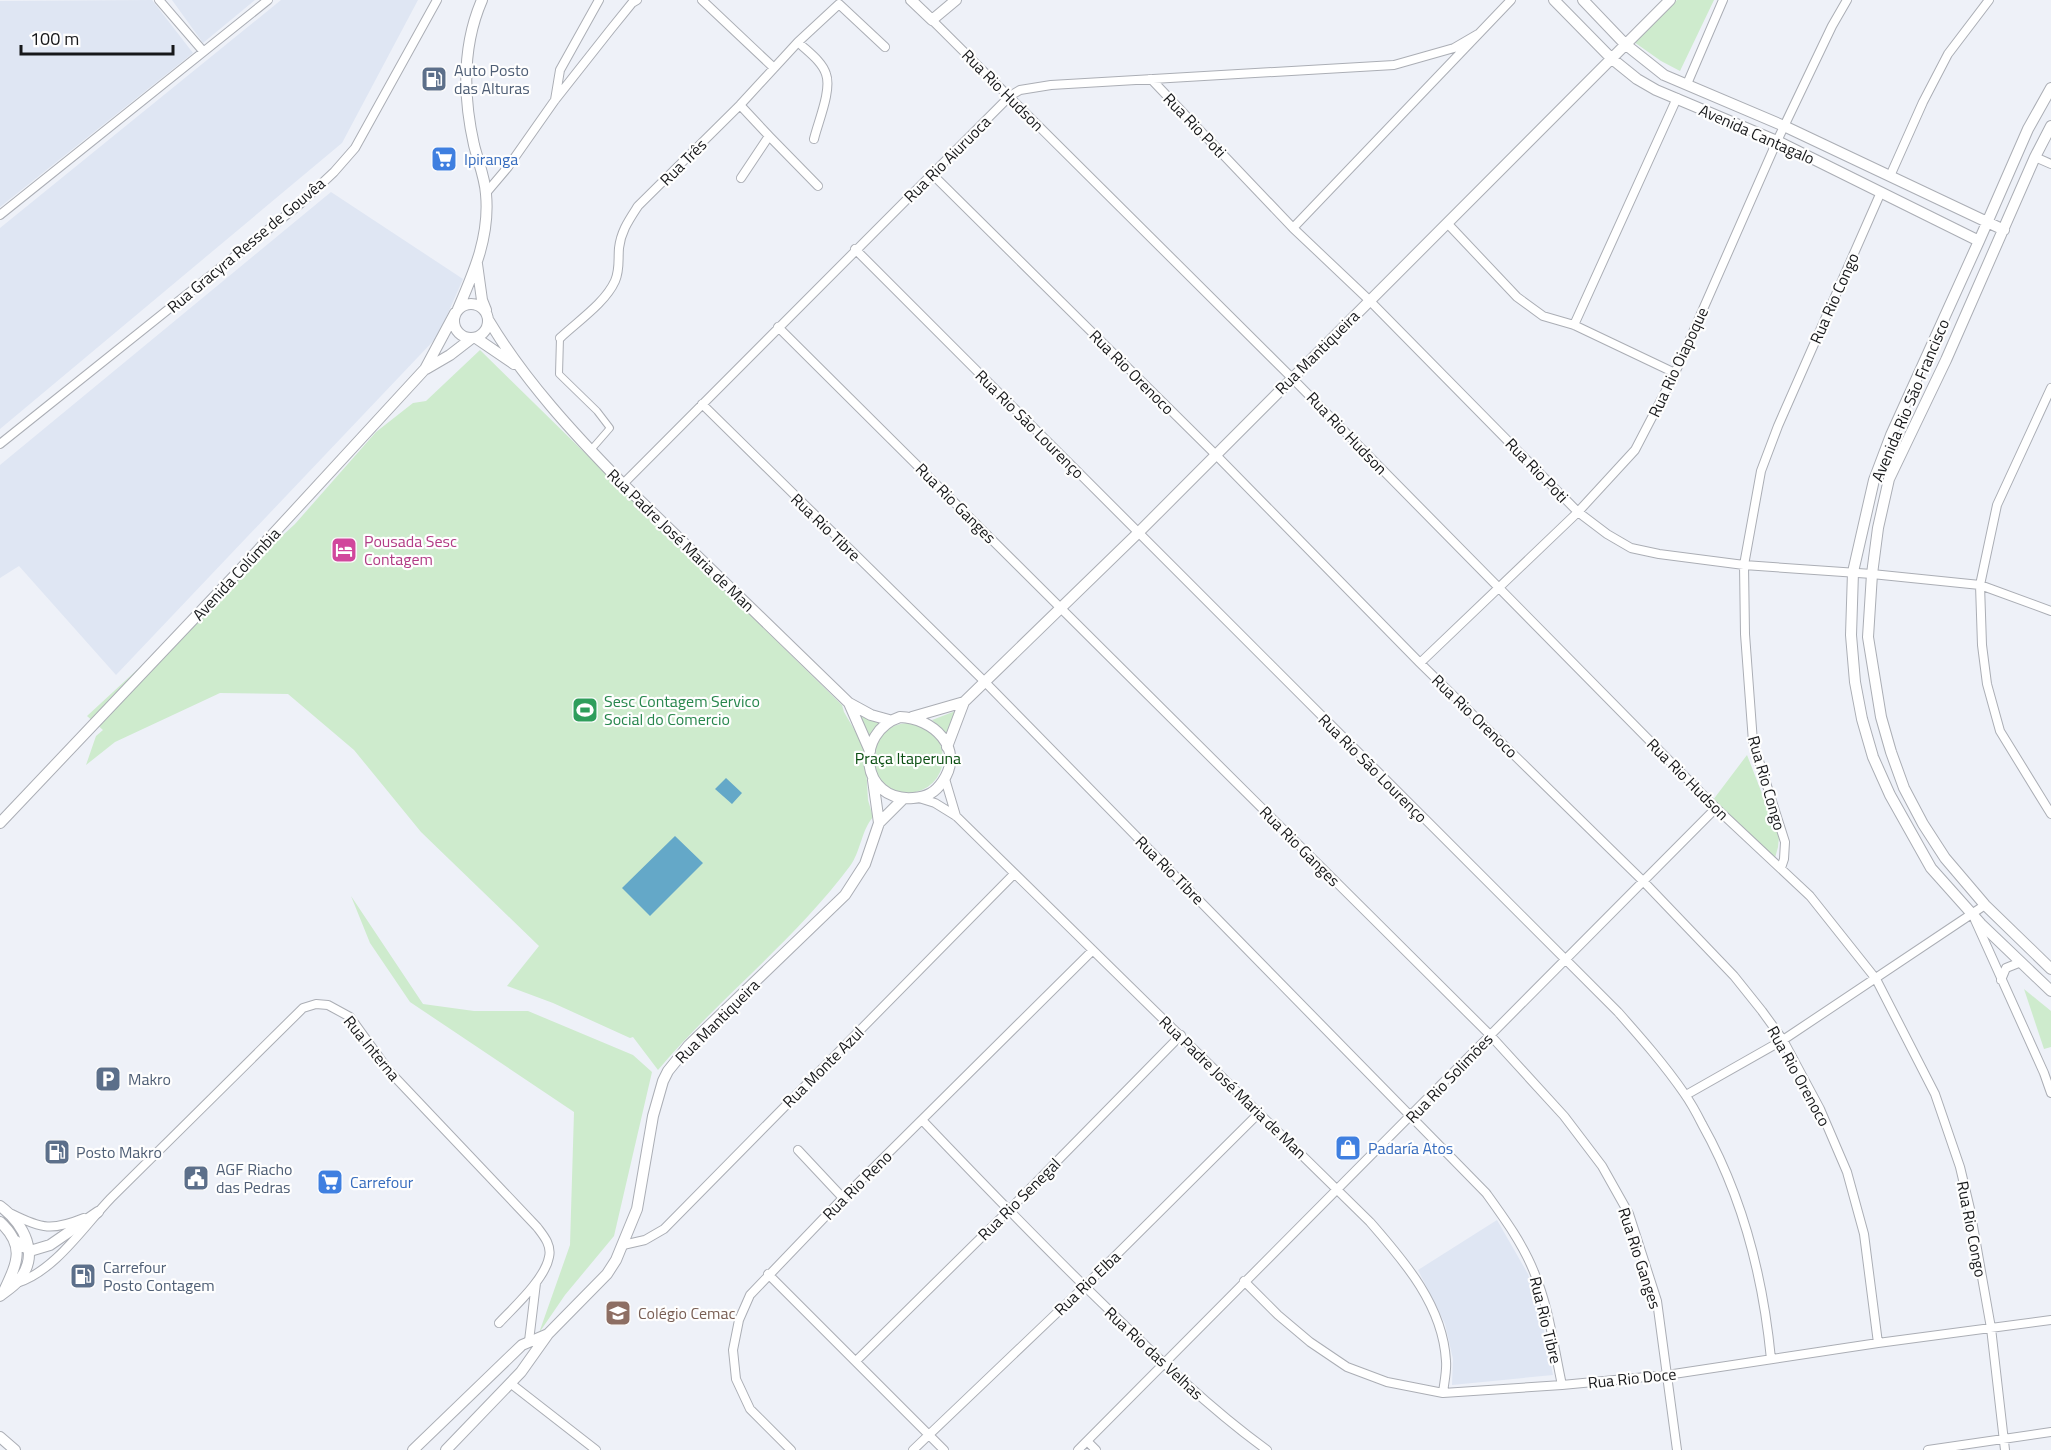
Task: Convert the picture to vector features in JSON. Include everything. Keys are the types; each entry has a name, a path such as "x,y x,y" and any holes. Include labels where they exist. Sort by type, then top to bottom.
{"street":[{"path":"159,0 203,51"},
{"path":"0,215 268,0"},
{"name":"Rua Gracyra Resse de Gouvêa","path":"0,444 300,204 334,172 355,148 437,0"},
{"path":"474,338 466,338 454,324 457,311 477,264 484,237 486,193 468,118 466,56 469,38 482,0"},
{"path":"555,100 560,70 599,0"},
{"path":"486,193 508,167 555,100 618,20 637,0"},
{"path":"702,0 774,68"},
{"path":"932,20 956,0"},
{"path":"1293,228 1511,0"},
{"name":"Avenida Cantagalo","path":"1554,0 1611,58 1656,90 1777,141 1980,241"},
{"name":"Avenida Cantagalo","path":"1583,0 1625,44 1664,75 1784,126 2004,230"},
{"name":"Rua Mantiqueira","path":"947,747 963,702 1139,532 1670,0"},
{"path":"1687,84 1723,0"},
{"name":"Rua Rio Oiapoque","path":"1420,663 1578,512 1635,450 1675,373 1777,141 1832,26 1847,0"},
{"path":"1890,176 1923,102 1948,54 1989,0"},
{"name":"Rua Rio Hudson","path":"916,1 932,20 1292,378 1716,808 1781,868"},
{"name":"Rua Três","path":"560,338 606,296 618,272 619,248 625,226 638,206 740,105 798,42 839,4 885,47"},
{"name":"Rua Rio Aiuruoca","path":"623,484 855,249 1010,96 1020,90 1051,85 1394,65 1454,48 1478,34"},
{"path":"798,42 819,62 826,74 828,87 814,139"},
{"name":"Rua Rio Poti","path":"1151,79 1293,228 1369,300 1578,512 1630,548 1744,565 1853,572 1980,585 2051,611"},
{"name":"Avenida Rio São Francisco","path":"2051,88 2028,129 1980,241 1891,435 1874,480 1853,572 1851,635 1855,682 1862,719 1873,757 1890,795 1930,867 2051,992"},
{"path":"1574,326 1677,98"},
{"path":"740,105 818,186"},
{"name":"Avenida Rio São Francisco","path":"2051,126 2035,157 1946,360 1889,479 1878,528 1868,637 1881,717 1891,752 1904,788 1923,824 1945,858 1985,905 2051,969"},
{"path":"741,178 769,136"},
{"path":"2035,157 2051,164"},
{"name":"Rua Rio Orenoco","path":"932,174 1215,454 1420,663 1644,882 1734,976 1783,1040 1820,1108 1847,1172 1864,1234 1878,1343"},
{"name":"Rua Rio Congo","path":"1881,192 1778,426 1761,471 1744,565 1746,653 1753,742 1785,842 1781,868 1810,896 1876,979 1935,1094 1948,1130 1970,1209 1991,1328 2005,1450"},
{"path":"1448,224 1517,297 1543,316 1574,326 1675,373"},
{"name":"Rua Rio São Lourenço","path":"855,249 1566,960 1647,1045 1686,1095 1718,1151 1738,1201 1753,1252 1766,1310 1771,1359"},
{"name":"Rua Padre José Maria de Man","path":"477,264 482,300 487,316 521,370 590,451 849,703 871,715 889,720"},
{"path":"425,369 487,330 487,316 472,303 462,306 457,311"},
{"name":"Avenida Colúmbia","path":"0,823 224,588 425,369 457,311"},
{"name":"Rua Rio Ganges","path":"778,327 1490,1035 1564,1116 1602,1166 1629,1214 1657,1301 1677,1450"},
{"name":"Rua Padre José Maria de Man","path":"474,338 521,370"},
{"path":"560,338 559,374 597,411 610,428 590,451"},
{"path":"1929,352 1946,360"},
{"path":"2051,388 1997,505 1980,585 1982,645 1986,674 2000,731 2051,814"},
{"name":"Rua Rio Tibre","path":"702,404 984,681 1486,1193 1513,1231 1534,1272 1548,1319 1562,1385"},
{"name":"Rua Mantiqueira","path":"912,717 963,702"},
{"name":"Rua Padre José Maria de Man","path":"849,703 870,751"},
{"path":"912,717 939,732 947,747 948,771 937,790 930,795 903,799 883,791 873,780 870,770 870,751 878,732 889,720 912,717"},
{"name":"Rua Padre José Maria de Man","path":"945,779 956,816"},
{"name":"Rua Mantiqueira","path":"873,780 879,823"},
{"name":"Rua Padre José Maria de Man","path":"919,798 935,803 956,816 1370,1222 1400,1257 1423,1290 1439,1322 1446,1362 1443,1393"},
{"name":"Rua Mantiqueira","path":"446,1450 532,1358 548,1334 607,1274 623,1245 637,1209 653,1116 668,1071 689,1046 846,895 865,864 879,823 903,799"},
{"name":"Rua Rio Solimões","path":"1078,1450 1716,808"},
{"name":"Rua Monte Azul","path":"623,1245 645,1240 664,1229 1014,874"},
{"path":"1686,1095 1783,1040 1985,905"},
{"path":"1973,914 2051,1093"},
{"name":"Rua Rio Reno","path":"791,1450 750,1409 736,1379 733,1350 739,1320 750,1295 843,1198 1092,951"},
{"path":"2001,980 2006,968 2021,962"},
{"name":"Rua Interna","path":"17,1282 32,1278 64,1250 98,1212 303,1008 316,1004 328,1005 350,1017 389,1071 543,1234 547,1241 549,1257 536,1283 499,1323"},
{"name":"Rua Rio Senegal","path":"856,1361 1181,1035"},
{"name":"Rua Rio Elba","path":"913,1450 1084,1286 1259,1113"},
{"name":"Rua Rio das Velhas","path":"922,1120 1008,1211 1163,1364 1232,1425 1267,1450"},
{"path":"798,1150 843,1198"},
{"path":"0,1206 12,1214 23,1230 30,1251 27,1268 17,1282 1,1295"},
{"path":"30,1251 50,1245 98,1212"},
{"name":"Rua Interna","path":"12,1214 41,1227 52,1227 63,1226 98,1212"},
{"path":"0,1222 16,1241 30,1251"},
{"path":"1,1295 16,1264 16,1241"},
{"path":"768,1274 944,1450"},
{"name":"Rua Rio Doce","path":"1244,1281 1278,1315 1310,1342 1347,1367 1387,1382 1443,1393 1667,1375 2051,1320"},
{"name":"Rua Interna","path":"530,1341 536,1283"},
{"name":"Rua Mantiqueira","path":"414,1450 489,1375 530,1341 548,1334"},
{"path":"530,1341 532,1358"},
{"path":"510,1383 596,1450"},
{"path":"1928,1450 2051,1432"},
{"path":"0,1435 13,1449"},
{"path":"1087,1441 1096,1450"}],"shaded area":[{"path":"152,0 193,53 0,207 0,1"},
{"path":"172,0 255,0 203,43"},
{"path":"281,0 418,0 342,143 0,429 0,228"},
{"path":"331,192 463,279 438,336 116,675 19,566 0,578 0,465"},
{"path":"1497,1220 1528,1274 1542,1321 1553,1375 1452,1385 1453,1359 1445,1324 1418,1270"}],"green space":[{"path":"1677,0 1714,0 1680,71 1634,42"},
{"name":"Sesc Contagem Servico Social do Comercio","path":"480,350 842,705 865,748 868,800 873,817 850,866 805,920 705,1019 658,1070 633,1037 630,1038 553,1003 507,986 539,946 421,832 354,750 288,694 220,693 115,742 86,765 96,736 103,730 87,716 295,524 376,432 413,403 426,401"},
{"path":"958,710 947,735 932,720"},
{"path":"859,716 882,723 875,728 869,739"},
{"name":"Praça Itaperuna","path":"908,723 921,726 933,733 940,745 943,758 940,771 933,783 921,790 908,793 895,790 883,783 876,771 873,758 876,745 883,733 895,726"},
{"path":"1747,755 1779,837 1775,858 1713,800"},
{"path":"351,896 423,1004 474,1011 528,1011 633,1055 652,1072 614,1236 565,1295 539,1333 570,1245 574,1112 410,1002 370,943"},
{"path":"2024,989 2051,1011 2051,1047 2044,1049"}],"water":[{"path":"726,778 742,793 732,804 715,789"},
{"path":"675,836 703,863 650,916 622,888"}],"place":[{"name":"Auto Posto das Alturas","path":"434,79"},
{"name":"Ipiranga","path":"444,159"},
{"name":"Pousada Sesc Contagem","path":"344,550"},
{"name":"Sesc Contagem Servico Social do Comercio","path":"585,710"},
{"name":"Makro","path":"108,1079"},
{"name":"Padaría Atos","path":"1348,1148"},
{"name":"Posto Makro","path":"57,1152"},
{"name":"AGF Riacho das Pedras","path":"196,1178"},
{"name":"Carrefour","path":"330,1182"},
{"name":"Carrefour Posto Contagem","path":"83,1276"},
{"name":"Colégio Cemac","path":"618,1313"}]}
